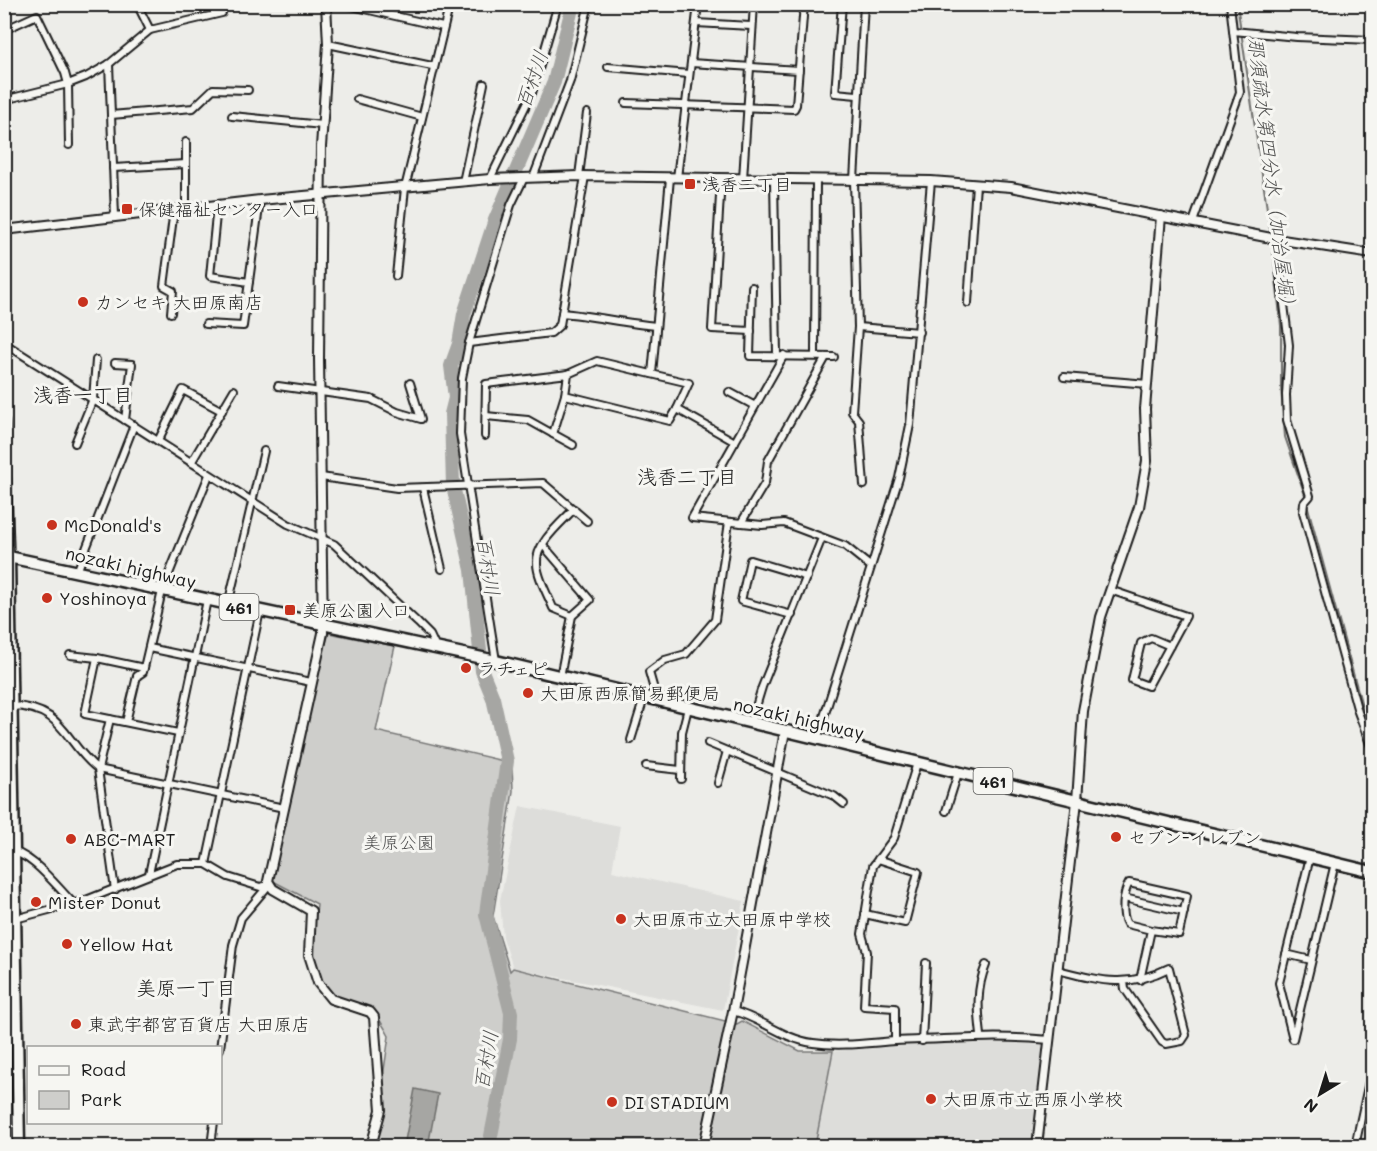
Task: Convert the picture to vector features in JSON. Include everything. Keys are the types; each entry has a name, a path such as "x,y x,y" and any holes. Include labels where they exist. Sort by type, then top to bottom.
{"highway":[{"name":"nozaki highway","path":"7,557 492,660 1372,872"},
{"path":"7,557 11,706 9,921 19,1146"},
{"path":"4,1054 7,1146"}],"street":[{"path":"137,4 150,30"},
{"path":"220,1046 233,945 241,918 269,885 323,633 321,624 320,196 328,44 326,4"},
{"path":"343,4 443,27"},
{"path":"490,179 532,93 558,4"},
{"path":"492,660 460,434 462,378 469,343 511,205 570,81 589,4"},
{"path":"652,374 674,178 698,4"},
{"path":"743,179 754,4"},
{"path":"626,103 794,110 804,4"},
{"path":"842,4 835,93 857,95"},
{"path":"864,4 857,95 854,180 858,327 852,412 859,421 864,485"},
{"path":"1193,222 1238,106 1240,92 1230,4"},
{"path":"396,276 405,188 432,66 449,7"},
{"path":"4,100 68,84 109,64 150,30 222,13"},
{"path":"4,30 37,15 68,84 69,145"},
{"path":"696,23 751,26"},
{"path":"1233,31 1297,37 1372,40"},
{"path":"328,44 432,66"},
{"path":"691,63 799,70"},
{"path":"109,64 115,216"},
{"path":"608,67 689,74"},
{"path":"463,182 484,84"},
{"path":"111,115 193,108 213,89 248,90"},
{"path":"357,99 422,117"},
{"path":"469,343 551,333 560,325 582,176 588,113"},
{"path":"232,116 322,125"},
{"path":"186,142 186,208"},
{"path":"113,168 186,164"},
{"path":"4,230 260,200 490,179 582,176 932,181 1011,187 1276,239 1372,254"},
{"path":"721,178 712,329 751,331"},
{"path":"774,179 780,355 755,406 692,518 741,523 784,524 844,546 870,566"},
{"path":"815,356 816,180"},
{"path":"818,739 899,478 909,435 932,181"},
{"path":"968,303 976,184"},
{"path":"206,324 243,326 260,200"},
{"path":"217,205 210,276 249,282"},
{"path":"171,313 173,291 164,286 174,210"},
{"path":"1037,1146 1077,801 1083,711 1101,617 1139,507 1147,461 1145,408 1161,216"},
{"path":"1276,239 1289,345 1287,420 1310,496 1304,504 1303,512 1358,712 1372,749"},
{"path":"752,287 750,356 834,357"},
{"path":"562,314 598,316 620,322 656,326"},
{"path":"858,327 919,332"},
{"path":"4,343 252,502 288,524 321,537 344,552 430,635 437,649"},
{"path":"741,523 765,483 768,461 826,357"},
{"path":"75,443 93,399 96,360"},
{"path":"485,436 486,384 568,374 597,361 689,383 670,421 564,395"},
{"path":"115,363 132,364 125,420"},
{"path":"553,434 568,374"},
{"path":"1064,377 1148,384"},
{"path":"278,386 371,399 397,412 421,419 410,383"},
{"path":"158,441 183,390 222,411"},
{"path":"191,463 234,390"},
{"path":"729,392 755,406"},
{"path":"677,409 735,442"},
{"path":"486,416 528,420 573,445"},
{"path":"4,421 7,557"},
{"path":"77,572 134,425"},
{"path":"228,605 264,451"},
{"path":"126,722 137,676 144,668 162,591 209,475"},
{"path":"321,477 397,488 543,483 587,521"},
{"path":"423,488 442,569"},
{"path":"572,616 553,608 536,564 538,553 543,545 574,509"},
{"path":"657,701 649,672 665,660 686,654 715,620 729,522"},
{"path":"751,723 762,687 822,538"},
{"path":"543,545 590,600 572,616 560,677"},
{"path":"792,615 741,601 750,560 807,577"},
{"path":"1110,591 1186,616 1170,646 1148,686 1132,680 1141,643 1151,638 1170,646"},
{"path":"149,874 207,600"},
{"path":"206,864 260,611"},
{"path":"148,648 311,682"},
{"path":"70,655 98,658 144,668"},
{"path":"98,658 85,714 178,733"},
{"path":"631,741 644,698"},
{"path":"11,706 20,706 57,720 81,757 98,769 284,808"},
{"path":"681,779 682,732 688,708"},
{"path":"110,718 98,769 115,890"},
{"path":"704,1146 733,1011 785,731"},
{"path":"708,743 834,796 844,804"},
{"path":"718,783 727,751"},
{"path":"895,1041 896,1008 864,1006 867,952 862,934 873,866 894,838 917,763"},
{"path":"646,766 680,770"},
{"path":"946,811 958,773"},
{"path":"9,850 37,867 73,903"},
{"path":"1310,857 1279,983 1293,1039 1335,863"},
{"path":"865,914 905,923 918,872 878,859"},
{"path":"9,921 115,890 177,864 206,864 228,877 260,887 269,885 311,911 309,955 324,992 337,1003 370,1012 374,1017 381,1110 371,1146"},
{"path":"1129,883 1186,894 1184,912 1179,934 1127,924 1124,919 1124,898 1129,883"},
{"path":"1124,898 1184,912"},
{"path":"1140,980 1151,930"},
{"path":"1286,954 1311,960"},
{"path":"922,1041 926,963"},
{"path":"981,1035 977,999 979,982 986,965"},
{"path":"1058,970 1097,980 1124,982 1140,980 1171,969 1186,1035 1182,1041 1166,1044 1162,1042 1125,988 1124,982"},
{"path":"733,1011 746,1014 784,1036 837,1046 981,1035 1050,1040"},
{"path":"1354,1146 1372,1068"},
{"path":"211,1146 213,1124"}],"shaded area":[{"name":"大田原市立大田原中学校","path":"520,806 620,826 612,871 744,901 723,1010 513,968 503,937 500,900"},
{"name":"大田原市立西原小学校","path":"983,1041 1043,1045 1032,1146 815,1146 833,1051"},
{"path":"415,1089 438,1094 428,1146 404,1146"}],"green space":[{"name":"美原公園","path":"329,633 395,646 376,731 512,763 513,791 493,916 510,971 513,968 737,1024 742,1021 800,1051 833,1051 815,1146 375,1146 384,1104 383,1077 389,1036 373,1013 340,998 329,990 322,980 317,969 314,943 317,904 273,881 319,666"}],"waterway":[{"name":"百村川","path":"489,1146 510,1039 511,1013 486,914 507,761 493,698 482,671 472,570 453,486 451,414 455,398 451,366 459,344 464,314 495,220 554,82 573,4"},
{"name":"那須疏水第四分水（加治屋堀）","path":"1237,4 1271,236"},
{"name":"那須疏水第四分水（加治屋堀）","path":"1272,241 1281,326 1281,387 1285,437 1306,498"},
{"name":"那須疏水第四分水（加治屋堀）","path":"1307,504 1365,717 1372,735"}],"place":[{"name":"浅香二丁目","path":"690,184"},
{"name":"保健福祉センター入口","path":"127,209"},
{"name":"カンセキ 大田原南店","path":"83,302"},
{"name":"McDonald's","path":"52,525"},
{"name":"Yoshinoya","path":"47,598"},
{"name":"美原公園入口","path":"290,610"},
{"name":"ラチェピ","path":"466,668"},
{"name":"大田原西原簡易郵便局","path":"528,693"},
{"name":"セブン-イレブン","path":"1116,837"},
{"name":"ABC-MART","path":"71,839"},
{"name":"Mister Donut","path":"36,902"},
{"name":"大田原市立大田原中学校","path":"621,919"},
{"name":"Yellow Hat","path":"67,944"},
{"name":"東武宇都宮百貨店 大田原店","path":"76,1024"},
{"name":"大田原市立西原小学校","path":"931,1099"},
{"name":"DI STADIUM","path":"612,1102"}],"district":[{"name":"浅香一丁目","path":"83,394"},
{"name":"浅香二丁目","path":"687,476"},
{"name":"美原一丁目","path":"186,987"}]}
